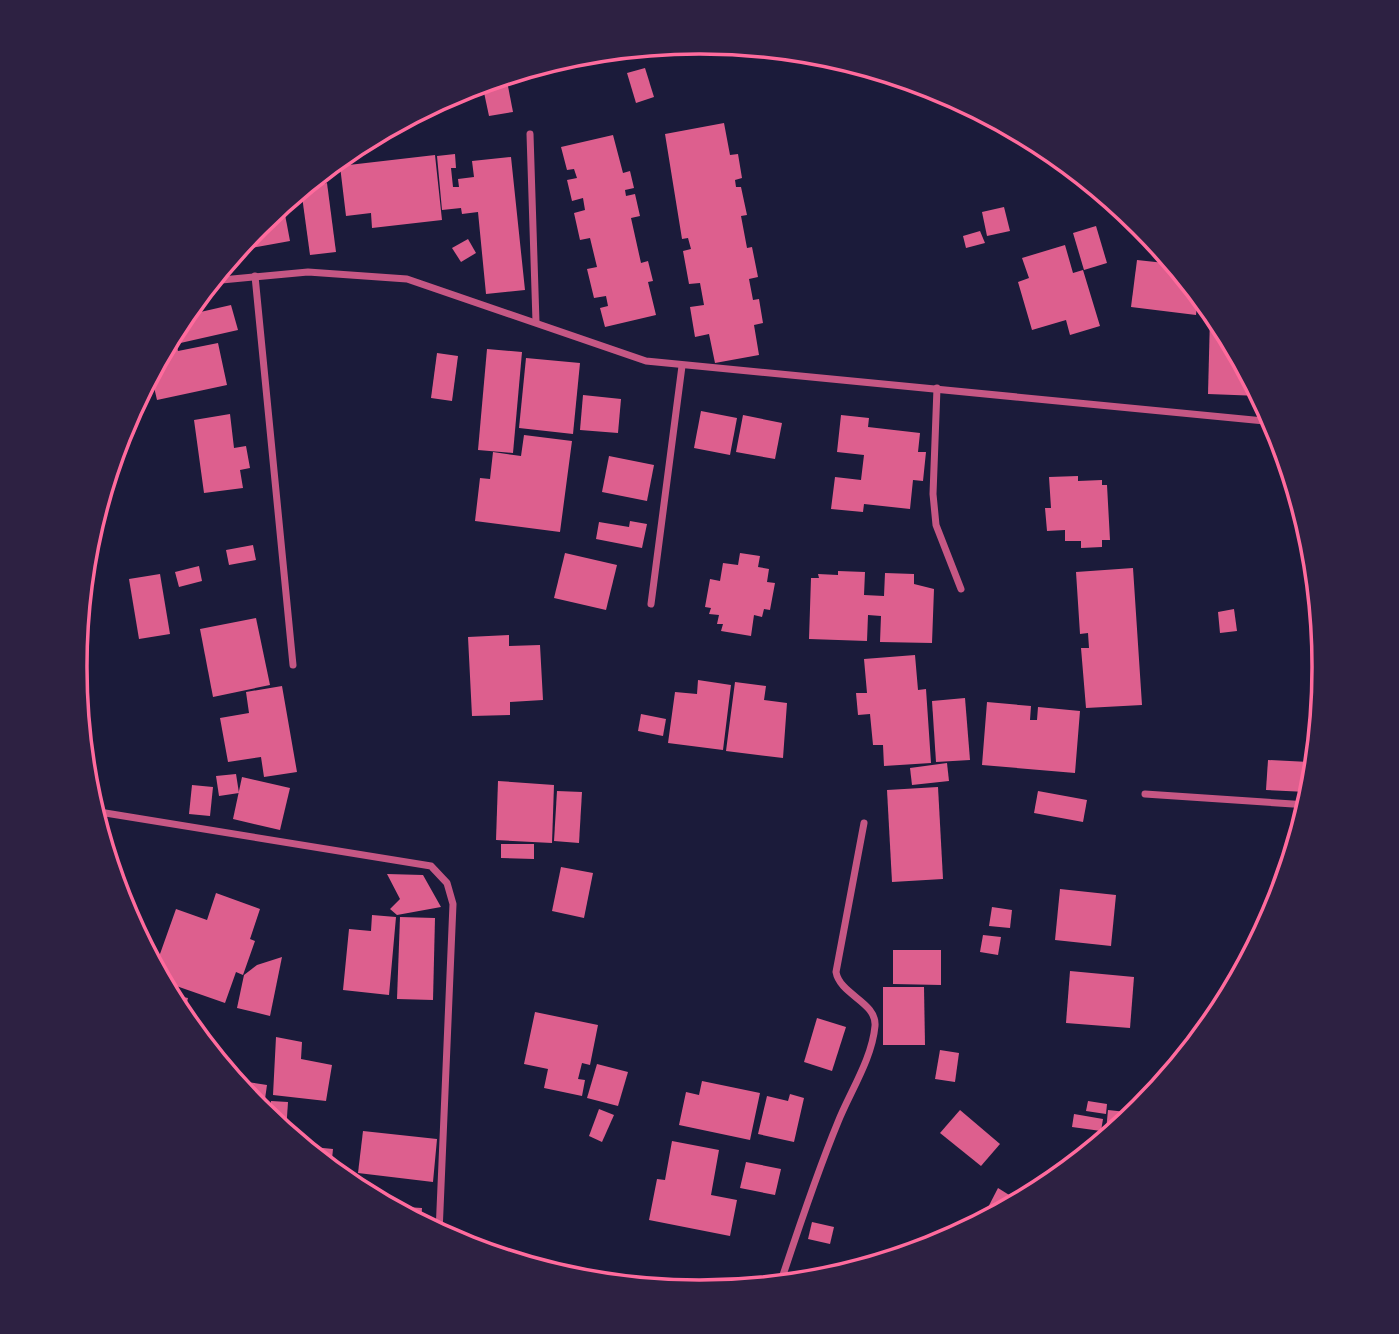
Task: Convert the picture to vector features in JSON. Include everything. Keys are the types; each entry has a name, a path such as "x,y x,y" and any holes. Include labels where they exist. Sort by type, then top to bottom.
{"street":[{"path":"530,134 536,322"},
{"path":"225,279 308,272 407,279 646,361 1260,421"},
{"path":"255,276 293,665"},
{"path":"650,604 682,366"},
{"path":"937,388 933,494 936,525 961,589"},
{"path":"1145,794 1296,804"},
{"path":"105,813 431,866 447,883 453,904 452,982 440,1222"},
{"path":"783,1274 838,1121 861,1072 875,1026 870,1010 838,981 836,972 864,823"}],"building":[{"path":"645,68 654,97 636,103 627,73"},
{"path":"508,85 513,112 489,116 484,94"},
{"path":"724,123 730,155 738,154 742,178 735,180 736,187 741,187 747,215 741,216 747,248 752,247 758,277 749,279 753,300 759,299 763,323 754,325 759,355 715,363 709,334 695,337 690,307 704,305 700,283 689,284 683,251 691,249 688,238 682,239 665,134"},
{"path":"613,135 623,173 630,171 634,188 625,190 626,196 635,194 640,216 631,218 641,263 648,261 653,281 648,282 656,315 605,327 600,308 608,306 606,296 594,298 587,269 597,267 590,238 580,240 574,213 585,210 583,198 572,201 567,180 577,178 574,169 567,170 561,147"},
{"path":"455,154 456,168 451,168 453,187 459,187 458,179 474,177 472,161 511,157 525,290 486,294 478,212 462,214 461,208 442,210 437,156"},
{"path":"435,155 442,220 372,228 371,213 346,216 341,171 349,165"},
{"path":"327,183 336,252 310,255 302,200"},
{"path":"1004,207 1010,231 987,236 982,212"},
{"path":"285,215 290,241 253,248"},
{"path":"1096,226 1107,263 1084,270 1073,233"},
{"path":"980,231 985,243 966,248 963,236"},
{"path":"468,239 476,253 461,262 452,248"},
{"path":"1065,245 1073,273 1083,270 1100,326 1070,335 1066,320 1032,330 1018,282 1029,278 1022,258"},
{"path":"1137,260 1159,262 1197,309 1196,315 1131,307"},
{"path":"231,305 238,330 180,343 200,312"},
{"path":"1210,328 1249,396 1208,394"},
{"path":"218,343 227,385 157,400 154,388 177,348 178,351"},
{"path":"487,349 522,352 513,453 478,450"},
{"path":"437,353 458,356 452,401 431,398"},
{"path":"526,358 580,363 573,434 519,428"},
{"path":"583,395 621,399 618,433 580,430"},
{"path":"701,411 737,418 730,455 694,448"},
{"path":"230,414 234,448 246,446 250,468 240,470 243,488 204,493 194,420"},
{"path":"743,415 782,423 775,459 736,452"},
{"path":"841,415 869,418 868,427 920,433 918,452 926,452 923,481 913,480 910,509 864,504 863,512 831,509 835,477 861,480 864,455 837,452"},
{"path":"524,435 572,441 560,532 475,521 480,478 490,479 493,452 521,456"},
{"path":"609,456 654,465 647,501 602,492"},
{"path":"1078,476 1078,481 1102,480 1102,485 1107,485 1110,540 1102,540 1102,547 1081,548 1081,541 1065,541 1065,530 1047,531 1045,508 1051,508 1049,477"},
{"path":"630,521 647,524 642,548 596,539 599,522 629,527"},
{"path":"253,545 256,560 229,565 226,550"},
{"path":"565,553 617,565 606,610 554,598"},
{"path":"740,553 760,556 758,567 769,569 767,582 775,583 770,610 764,609 762,617 754,615 751,636 721,631 723,624 717,624 719,615 709,614 711,608 705,607 710,579 720,581 723,563 738,565"},
{"path":"199,566 202,581 179,587 175,572"},
{"path":"1133,568 1142,705 1086,708 1081,648 1089,648 1088,633 1080,634 1076,572"},
{"path":"838,571 865,572 864,595 884,596 885,573 914,574 914,584 934,589 932,643 880,642 881,616 868,615 867,641 809,639 811,578 819,578 818,574 838,575"},
{"path":"160,574 170,634 139,639 129,579"},
{"path":"1234,609 1237,631 1220,633 1218,612"},
{"path":"256,618 270,685 213,697 200,629"},
{"path":"509,635 509,646 540,645 543,700 510,702 510,715 472,716 468,637"},
{"path":"915,655 918,690 926,689 931,763 884,766 883,745 873,745 870,714 858,715 856,693 867,693 864,659"},
{"path":"698,680 731,685 723,750 668,743 675,692 697,694"},
{"path":"735,682 766,686 764,700 787,703 783,758 726,751"},
{"path":"282,686 297,772 264,777 261,757 228,762 220,718 249,713 246,692"},
{"path":"965,698 970,760 936,762 932,701"},
{"path":"987,702 1031,706 1030,720 1037,720 1038,707 1080,711 1075,773 982,765"},
{"path":"641,714 666,719 663,736 638,731"},
{"path":"1268,760 1304,762 1299,792 1266,790"},
{"path":"947,763 949,781 912,785 910,768"},
{"path":"236,774 239,793 219,796 216,776"},
{"path":"242,777 290,788 280,830 233,819"},
{"path":"498,781 554,785 552,843 496,840"},
{"path":"192,785 213,787 210,816 189,814"},
{"path":"938,787 943,879 892,882 887,790"},
{"path":"557,791 582,792 579,843 554,841"},
{"path":"1038,791 1087,800 1083,822 1034,813"},
{"path":"501,844 534,844 534,859 501,858"},
{"path":"561,867 593,873 584,918 552,911"},
{"path":"387,874 423,875 441,907 397,915 390,909 400,899"},
{"path":"1060,889 1116,895 1111,946 1055,940"},
{"path":"216,893 260,909 250,939 255,941 243,975 236,972 225,1003 177,986 159,955 176,909 207,920"},
{"path":"992,907 1012,910 1010,928 989,926"},
{"path":"372,915 396,917 389,995 343,990 349,929 371,931"},
{"path":"400,917 435,918 433,1000 397,999"},
{"path":"983,935 1001,937 998,955 980,952"},
{"path":"893,950 941,950 941,985 893,984"},
{"path":"282,957 270,1016 237,1008 244,975 257,965"},
{"path":"1070,971 1134,977 1130,1028 1066,1023"},
{"path":"883,987 924,987 925,1045 883,1045"},
{"path":"535,1012 598,1025 590,1065 582,1063 578,1079 585,1080 582,1096 544,1088 548,1069 524,1064"},
{"path":"817,1018 846,1027 832,1071 804,1062"},
{"path":"276,1037 302,1042 301,1059 332,1065 326,1101 273,1095"},
{"path":"940,1050 959,1053 955,1082 935,1079"},
{"path":"597,1064 628,1072 618,1106 587,1098"},
{"path":"702,1081 760,1093 750,1140 679,1125 686,1092 699,1095"},
{"path":"250,1082 267,1085 265,1099"},
{"path":"790,1094 804,1098 794,1142 758,1134 767,1096 788,1101"},
{"path":"271,1101 288,1102 287,1120 271,1105"},
{"path":"1088,1101 1107,1104 1106,1114 1086,1111"},
{"path":"599,1109 614,1115 602,1142 589,1136"},
{"path":"960,1110 1000,1144 981,1166 940,1133"},
{"path":"1108,1110 1121,1111 1107,1126"},
{"path":"1074,1114 1103,1119 1100,1131 1072,1127"},
{"path":"363,1131 437,1139 433,1182 358,1173"},
{"path":"672,1141 719,1150 711,1195 737,1200 730,1236 649,1220 657,1179 665,1180"},
{"path":"319,1148 333,1149 332,1157"},
{"path":"746,1162 781,1169 775,1195 740,1188"},
{"path":"998,1188 1010,1195 1006,1198 988,1208"},
{"path":"410,1207 422,1208 422,1214"},
{"path":"812,1222 834,1227 830,1244 808,1239"}]}
